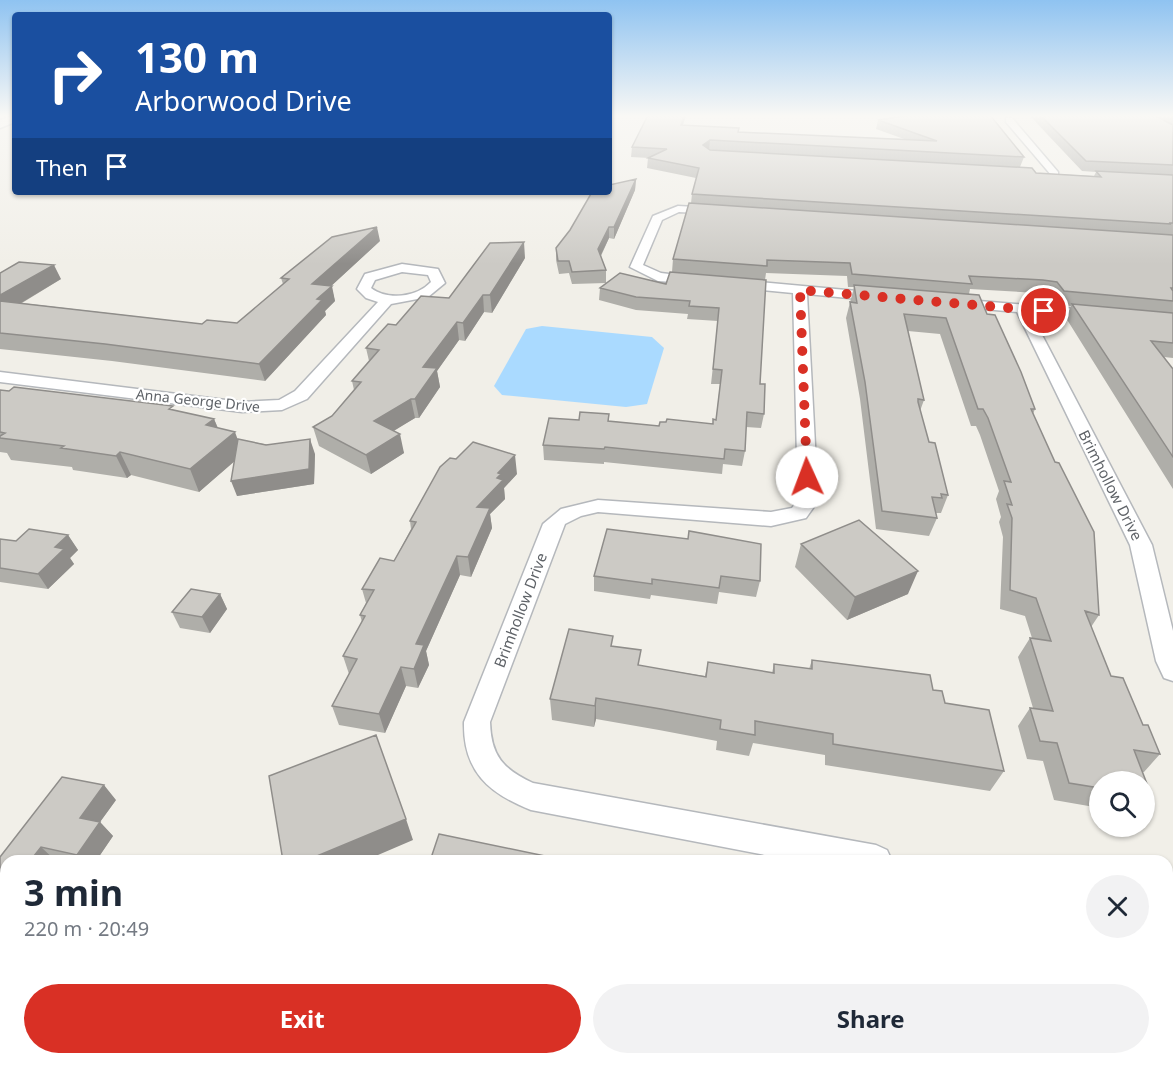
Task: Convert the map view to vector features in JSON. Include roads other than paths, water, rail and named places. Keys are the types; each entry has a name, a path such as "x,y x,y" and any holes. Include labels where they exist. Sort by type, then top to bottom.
{"street":[{"path":"1047,165 1055,174"},
{"path":"1043,174 1067,175"},
{"path":"705,281 658,277 636,267 657,218 678,208 725,212"},
{"path":"402,268 427,270 438,279 436,287 424,294 388,299 367,292 364,289 366,281 376,274 402,268"},
{"path":"729,284 894,298"},
{"name":"Brimhollow Drive","path":"800,290 808,501 799,513 771,519 598,506 572,510 562,516 553,524 477,722 476,742 489,770 507,786 531,796 844,855"},
{"name":"Anna George Drive","path":"0,377 242,407 282,405 301,395 388,299"},
{"path":"940,302 1115,316"},
{"name":"Brimhollow Drive","path":"1022,309 1141,545 1171,665"}],"water":[{"path":"542,326 652,337 664,348 647,404 626,407 502,395 494,386 526,329"}]}
